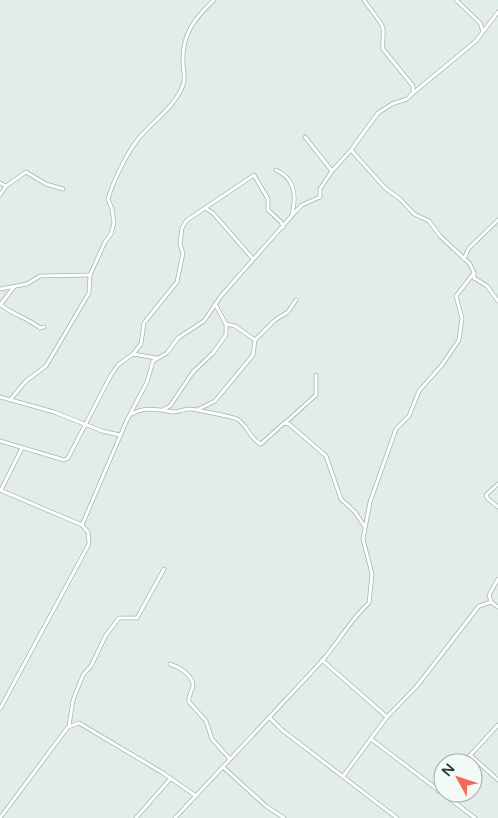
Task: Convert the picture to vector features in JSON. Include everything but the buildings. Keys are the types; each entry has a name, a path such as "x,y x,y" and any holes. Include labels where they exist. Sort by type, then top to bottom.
{"street":[{"path":"10,400 26,381 46,366 89,292 90,275 105,242 111,234 113,216 108,199 113,180 120,173 139,138 171,105 180,90 184,80 183,46 188,29 199,13 214,0"},
{"path":"364,0 373,14 379,19 383,29 383,49 413,86 413,93"},
{"path":"456,0 480,23 483,31"},
{"path":"82,525 120,435 147,382 153,361 167,353 178,338 204,321 215,304 291,216 302,205 320,197 323,184 378,113 392,104 407,99 460,55 498,12"},
{"path":"305,137 332,171"},
{"path":"351,150 385,188 400,199 414,214 429,221 464,259 474,273 474,278 487,286 498,301"},
{"path":"276,170 286,174 294,185 294,204 291,216"},
{"path":"0,195 6,186 26,172 46,184 63,189"},
{"path":"0,441 64,460 68,458 111,375 118,365 133,354 141,344 144,323 177,282 183,253 180,244 182,228 186,221 254,175 268,199 268,210 281,222 283,227"},
{"path":"0,183 6,186"},
{"path":"205,208 213,213 253,259"},
{"path":"464,259 469,248 498,220"},
{"path":"175,818 322,660 359,612 369,603 372,574 363,540 377,480 396,428 409,416 419,391 442,365 459,340 462,318 456,296 474,273"},
{"path":"0,288 27,284 40,276 90,275"},
{"path":"14,286 1,305 10,312 28,318 40,328 44,327"},
{"path":"199,409 215,401 253,356 255,340 275,320 288,312 296,300"},
{"path":"164,409 170,406 193,372 213,353 226,335 226,324 215,304"},
{"path":"226,324 234,326 255,340"},
{"path":"133,354 157,358"},
{"path":"130,416 136,411 164,409 175,412 199,409 238,420 244,425 252,438 261,444 316,395 316,375"},
{"path":"0,397 54,412 102,432 120,435"},
{"path":"284,423 296,430 326,456 341,498 355,512 365,527"},
{"path":"0,709 89,544 88,532 82,525 0,490 22,448"},
{"path":"498,484 486,495 498,507"},
{"path":"0,818 68,727 73,700 83,675 91,666 106,634 119,618 137,618 164,569"},
{"path":"498,579 489,595 491,602 498,606"},
{"path":"344,776 387,717 417,686 479,606 491,602"},
{"path":"322,660 387,717"},
{"path":"170,664 182,669 191,679 193,685 188,697 189,702 206,721 212,739 230,759"},
{"path":"268,717 282,730 396,818"},
{"path":"68,727 79,722 84,724 171,778 196,796"},
{"path":"472,753 498,726"},
{"path":"371,739 433,786"},
{"path":"223,767 266,806 284,818"},
{"path":"483,767 498,780"},
{"path":"136,818 171,778"},
{"path":"455,803 475,818"}]}
